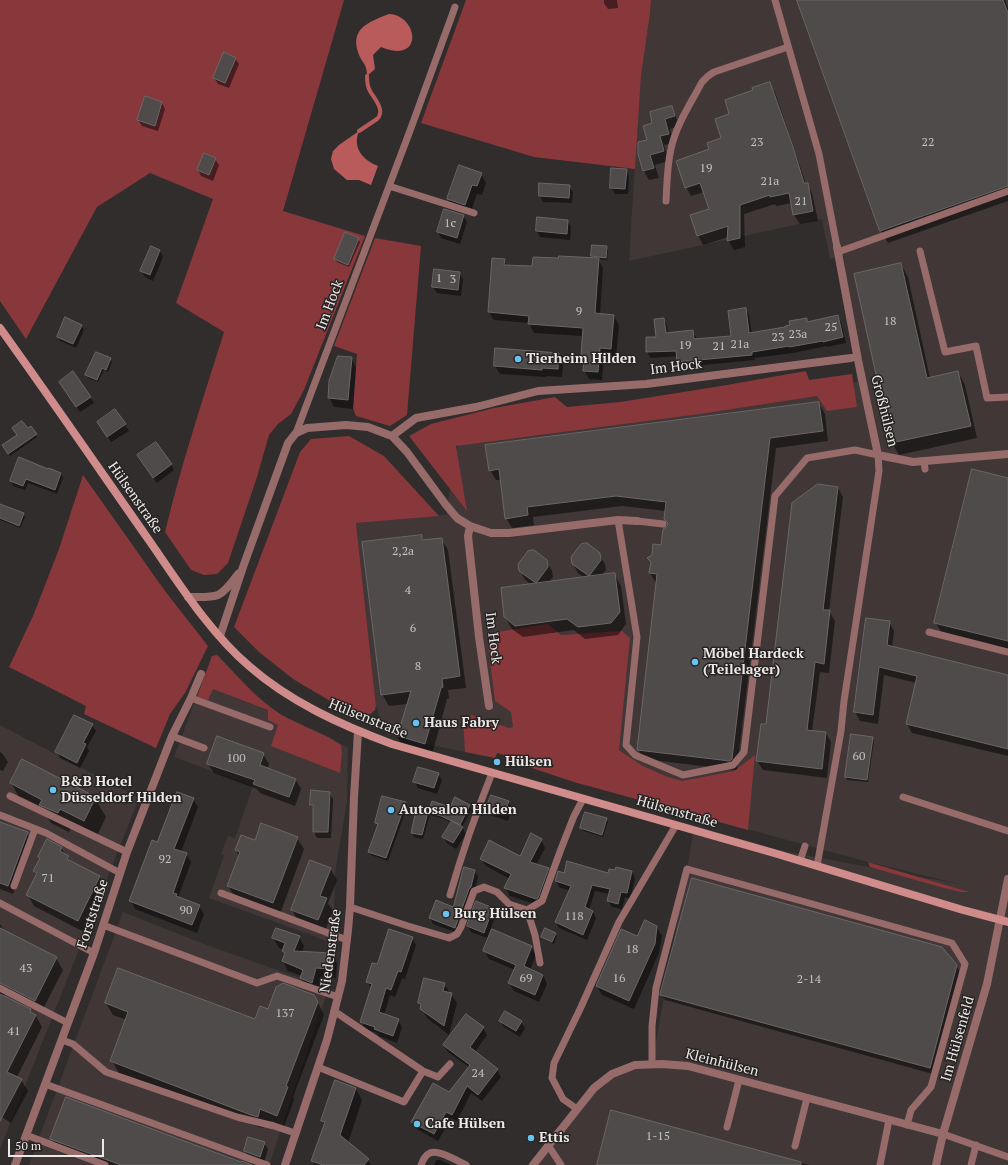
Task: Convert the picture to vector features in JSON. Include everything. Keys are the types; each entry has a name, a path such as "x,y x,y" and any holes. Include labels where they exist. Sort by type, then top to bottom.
{"main road":[{"name":"Hülsenstraße","path":"0,328 188,597 220,636 249,666 288,696 358,732 423,754 676,825 1008,922"}],"street":[{"name":"Großhülsen","path":"837,249 878,455 924,465 1008,454"},
{"name":"Im Hock","path":"392,436 416,418 476,407 538,391 646,384 851,358"},
{"path":"296,434 307,428 346,425 368,427 392,436 407,452 457,518 470,526 492,533 509,533 618,520 637,521"},
{"name":"Im Hock","path":"220,636 243,567 288,443 296,434"},
{"name":"Im Hock","path":"470,526 468,536 479,637 489,706"},
{"name":"Im Hock","path":"188,597 218,595 232,583 243,567"},
{"name":"Forststraße","path":"15,1165 94,953 127,852 172,736 191,698 200,674"},
{"name":"Niedenstraße","path":"285,1165 327,1040 342,981 350,907 358,732"},
{"path":"999,919 1008,878"},
{"name":"Im Hülsenfeld","path":"936,1165 987,984 999,919"},
{"name":"Kleinhülsen","path":"533,1165 594,1088 612,1074 635,1065 662,1064 688,1066 944,1134"}],"lane":[{"path":"775,0 819,154 837,249 1008,191"},
{"name":"Im Hock","path":"296,434 455,7"},
{"path":"666,201 669,159 676,131 702,82 714,72 788,47"},
{"path":"389,186 474,213"},
{"path":"920,251 945,352 976,346 987,398 1008,397"},
{"path":"618,520 637,637 626,745 635,755 683,775 733,765 744,752 775,496 807,458 855,450 878,455 878,471 844,701 841,731 818,866"},
{"path":"637,521 663,524"},
{"path":"930,632 1008,652"},
{"path":"191,698 270,727"},
{"path":"172,736 204,748"},
{"path":"450,895 473,821 492,773"},
{"path":"10,796 127,852"},
{"path":"903,797 1008,831"},
{"path":"350,907 449,938 457,934 461,927 474,891 484,887 498,892 509,904 527,910 542,901 574,816 583,799"},
{"path":"0,815 46,833 120,873"},
{"path":"577,1109 563,1099 552,1078 554,1063 619,922 676,825"},
{"path":"14,886 35,829"},
{"path":"800,861 805,846"},
{"path":"652,1064 652,1026 656,988 687,869 952,943 965,964 931,1087 911,1110 907,1125"},
{"path":"221,893 347,940"},
{"path":"0,903 94,953"},
{"path":"527,910 535,935 540,963"},
{"path":"103,925 257,983 278,976 338,997"},
{"path":"0,988 68,1023"},
{"path":"334,1011 423,1071 438,1077 450,1064"},
{"path":"62,1040 73,1044 106,1072 237,1117 274,1126 295,1134"},
{"path":"318,1067 404,1102 423,1071"},
{"path":"727,1127 739,1080"},
{"path":"45,1084 267,1165"},
{"path":"795,1146 807,1098"},
{"path":"880,1165 889,1120"},
{"path":"944,1134 1008,1157"},
{"path":"26,1135 105,1165"},
{"path":"548,1145 561,1165"},
{"path":"971,1165 976,1146"},
{"path":"421,1165 425,1157 434,1151 466,1165"}],"shaded area":[{"path":"0,0 344,0 283,211 365,236 304,390 291,414 278,424 269,435 257,477 228,563 217,574 204,575 191,570 165,532 185,457 224,332 176,303 213,199 150,173 97,207 26,339 0,301"},
{"path":"466,0 651,0 641,76 635,169 534,157 421,123"},
{"path":"651,0 1008,0 1008,1165 537,1165 608,1073 653,1059 693,834 964,885 868,862 574,782 507,761 507,756 497,753 495,758 411,741 385,733 376,706 356,523 446,515 460,431 857,382 844,256 830,259 822,219 629,261 641,76"},
{"path":"389,14 399,16 406,22 411,30 411,45 405,50 395,51 381,47 373,55 375,69 367,76 366,66 359,55 357,46 359,33 362,28 374,20"},
{"path":"359,131 357,143 360,153 378,166 371,185 359,180 347,180 334,169 331,159 333,151 339,145"},
{"path":"375,238 421,246 407,415 390,426 356,416 353,408 357,354 334,346"},
{"path":"806,371 809,380 852,374 857,407 827,411 817,396 700,414 456,446 467,511 409,436 431,424 494,408 555,397 567,407 620,402"},
{"path":"349,436 384,456 439,516 356,523 376,706 375,710 365,719 342,708 293,679 259,652 234,627 300,452 311,439"},
{"path":"83,475 165,591 208,646 185,693 170,714 156,748 84,714 86,706 9,667 33,616 59,549"},
{"path":"548,624 561,635 622,631 630,638 619,750 641,765 665,776 682,781 734,771 755,755 748,830 574,782 507,761 507,756 497,753 495,758 465,752 463,720 471,715 509,728 513,727 511,712 495,701 488,645 497,632"},
{"path":"217,655 256,695 280,714 331,738 348,748 347,802 335,872 333,944 209,898 224,855 221,854 228,836 235,838 253,786 174,757 212,656"},
{"path":"217,655 255,694 271,708 341,745 342,753 340,773 271,746 278,725 268,720 268,710 213,689 208,700 197,697 212,656"},
{"path":"0,725 139,798 0,1149"},
{"path":"868,862 969,892 961,892 940,887 870,867"},
{"path":"123,912 204,944 300,978 328,990 269,1165 29,1165"}],"building":[{"path":"797,0 1003,0 1008,13 1008,186 880,231"},
{"path":"224,52 236,58 225,83 213,78"},
{"path":"770,82 804,183 808,183 813,211 793,215 789,193 770,197 770,195 740,205 740,238 727,241 728,226 697,236 690,215 709,209 700,183 685,188 676,161 709,149 707,143 721,138 715,119 729,114 725,100"},
{"path":"145,96 162,102 155,126 137,120"},
{"path":"672,106 675,116 665,119 669,134 660,136 664,151 650,155 654,168 643,171 638,154 638,142 647,140 643,126 652,123 650,112"},
{"path":"204,153 216,158 209,175 197,170"},
{"path":"459,165 482,173 477,186 472,185 465,205 447,199"},
{"path":"611,168 627,169 625,189 610,188"},
{"path":"539,183 570,185 569,198 539,196"},
{"path":"444,209 464,215 457,238 437,232"},
{"path":"537,217 568,220 567,234 536,231"},
{"path":"345,232 359,238 348,265 334,259"},
{"path":"592,245 607,246 606,258 591,256"},
{"path":"151,246 160,250 150,275 140,271"},
{"path":"559,256 599,258 595,313 614,315 611,349 600,348 598,372 583,371 584,357 581,356 583,328 528,324 529,316 488,312 492,258 505,259 504,265 532,266 533,257 558,258"},
{"path":"901,263 927,378 958,371 971,426 891,443 854,274"},
{"path":"434,269 460,272 458,290 432,287"},
{"path":"746,308 749,333 785,327 790,325 789,321 807,318 807,322 838,315 843,337 823,342 752,352 752,355 677,362 676,351 646,352 646,337 656,337 654,319 664,318 666,333 693,330 694,339 731,336 728,311"},
{"path":"65,317 82,325 73,344 57,337"},
{"name":"Tierheim Hilden","path":"495,348 559,353 558,369 542,368 542,370 494,366"},
{"path":"96,352 111,358 106,370 102,368 97,380 85,375"},
{"path":"338,356 352,357 348,400 328,398 329,381"},
{"path":"73,371 91,397 76,407 59,382"},
{"name":"Möbel Hardeck (Teilelager)","path":"819,402 823,431 770,438 732,759 730,761 637,750 657,574 649,573 651,562 647,558 652,555 653,544 661,545 663,529 668,525 664,519 666,502 616,496 527,507 528,515 505,519 499,469 489,471 485,445"},
{"path":"115,409 126,424 107,437 97,422"},
{"path":"22,421 28,428 31,426 37,434 8,454 2,445 17,435 12,428"},
{"path":"156,442 172,464 153,478 137,455"},
{"path":"19,457 61,473 55,490 26,479 23,486 10,481"},
{"path":"972,469 1008,478 1008,641 934,623"},
{"path":"818,484 838,487 823,610 830,610 824,664 815,662 807,730 826,732 822,769 756,761 761,724 766,724 792,503"},
{"path":"0,504 24,513 19,526 0,518"},
{"path":"422,535 422,540 442,538 460,676 442,679 443,687 441,688 425,744 395,735 398,723 401,724 411,691 381,695 362,542"},
{"path":"587,543 600,553 601,560 589,576 572,564 571,557 581,544"},
{"path":"534,550 547,560 548,567 536,583 519,571 518,564 528,551"},
{"path":"615,573 620,612 611,623 578,627 567,619 515,626 504,617 501,588"},
{"path":"866,618 890,621 887,645 1008,675 1008,749 906,724 917,676 879,667 873,715 854,712"},
{"path":"74,715 93,724 83,743 86,744 77,763 55,752"},
{"path":"851,734 873,737 867,780 845,777"},
{"path":"217,736 264,753 260,765 296,779 289,797 253,784 255,780 207,764"},
{"name":"B&B Hotel Düsseldorf Hilden","path":"22,759 96,797 84,821 60,809 58,813 39,805 42,800 10,783"},
{"path":"418,767 439,773 434,788 413,782"},
{"path":"311,790 330,792 328,832 313,832 313,805 310,805"},
{"path":"177,792 194,798 174,849 187,853 173,893 177,894 176,896 200,905 192,925 129,901 152,840 157,842"},
{"path":"491,795 509,801 504,815 486,809"},
{"path":"382,796 406,802 386,858 368,852 378,824 375,823"},
{"path":"455,797 470,805 460,825 428,812 422,835 411,833 417,806 429,809 432,801 450,807"},
{"path":"585,812 607,818 602,835 580,828"},
{"path":"452,821 463,827 453,843 442,837"},
{"path":"0,822 28,832 8,886 0,883"},
{"path":"261,823 298,837 273,903 227,886 240,852 235,850 241,835 255,840"},
{"path":"531,833 542,839 530,862 549,868 538,898 536,899 504,888 511,874 480,859 489,840 520,856"},
{"path":"47,839 62,847 60,851 69,856 67,859 100,876 78,921 26,895 37,873 33,871 40,858 38,857"},
{"path":"310,860 331,868 320,896 327,898 318,920 291,910"},
{"path":"567,861 608,873 609,869 615,870 616,867 632,871 627,893 621,892 618,904 607,901 610,889 592,885 585,907 593,911 583,935 555,922 571,886 555,881 558,871 564,873"},
{"path":"464,867 475,870 471,887 455,928 429,918 436,900 453,907"},
{"path":"692,878 942,947 957,965 930,1068 660,995"},
{"path":"476,901 493,908 484,933 467,926"},
{"path":"645,920 657,926 655,944 629,1001 596,986 621,929 637,936"},
{"path":"0,928 57,957 35,1001 0,983"},
{"path":"276,928 300,936 294,951 332,953 331,969 316,968 312,983 300,978 303,970 282,961 285,953 282,951 285,943 272,938"},
{"path":"545,928 556,933 552,942 541,937"},
{"path":"389,929 413,937 401,972 398,971 391,990 386,988 379,1012 399,1019 393,1036 374,1029 375,1027 360,1022 372,984 366,982 372,963 377,964"},
{"path":"492,929 532,946 524,966 543,975 535,995 508,983 516,965 483,951"},
{"path":"118,968 255,1019 260,1006 268,1009 276,987 283,983 314,995 318,1002 286,1086 288,1087 277,1116 260,1109 258,1117 251,1115 110,1061 128,1012 105,1003"},
{"path":"424,978 445,983 443,991 452,993 444,1026 420,1009 421,1004 418,1003"},
{"path":"0,994 31,1009 30,1012 36,1015 7,1072 22,1079 0,1121"},
{"path":"505,1011 522,1021 516,1031 499,1021"},
{"path":"466,1014 484,1027 470,1047 498,1069 478,1095 467,1086 452,1115 446,1112 434,1134 411,1122 433,1083 449,1092 470,1065 443,1045"},
{"path":"335,1080 356,1088 340,1135 369,1159 364,1165 323,1165 311,1161 325,1122 321,1121"},
{"path":"66,1097 252,1165 121,1165 50,1139"},
{"path":"611,1110 801,1162 801,1165 597,1165"},
{"path":"248,1137 265,1142 260,1157 244,1151"}],"waterway":[{"path":"359,131 377,119 380,112 380,108 368,87 367,76"}],"place":[{"name":"Tierheim Hilden","path":"518,359"},
{"name":"Möbel Hardeck (Teilelager)","path":"695,662"},
{"name":"Haus Fabry","path":"416,723"},
{"name":"Hülsen","path":"497,762"},
{"name":"B&B Hotel Düsseldorf Hilden","path":"53,790"},
{"name":"Autosalon Hilden","path":"391,810"},
{"name":"Burg Hülsen","path":"446,914"},
{"name":"Cafe Hülsen","path":"417,1124"},
{"name":"Ettis","path":"531,1138"}]}
